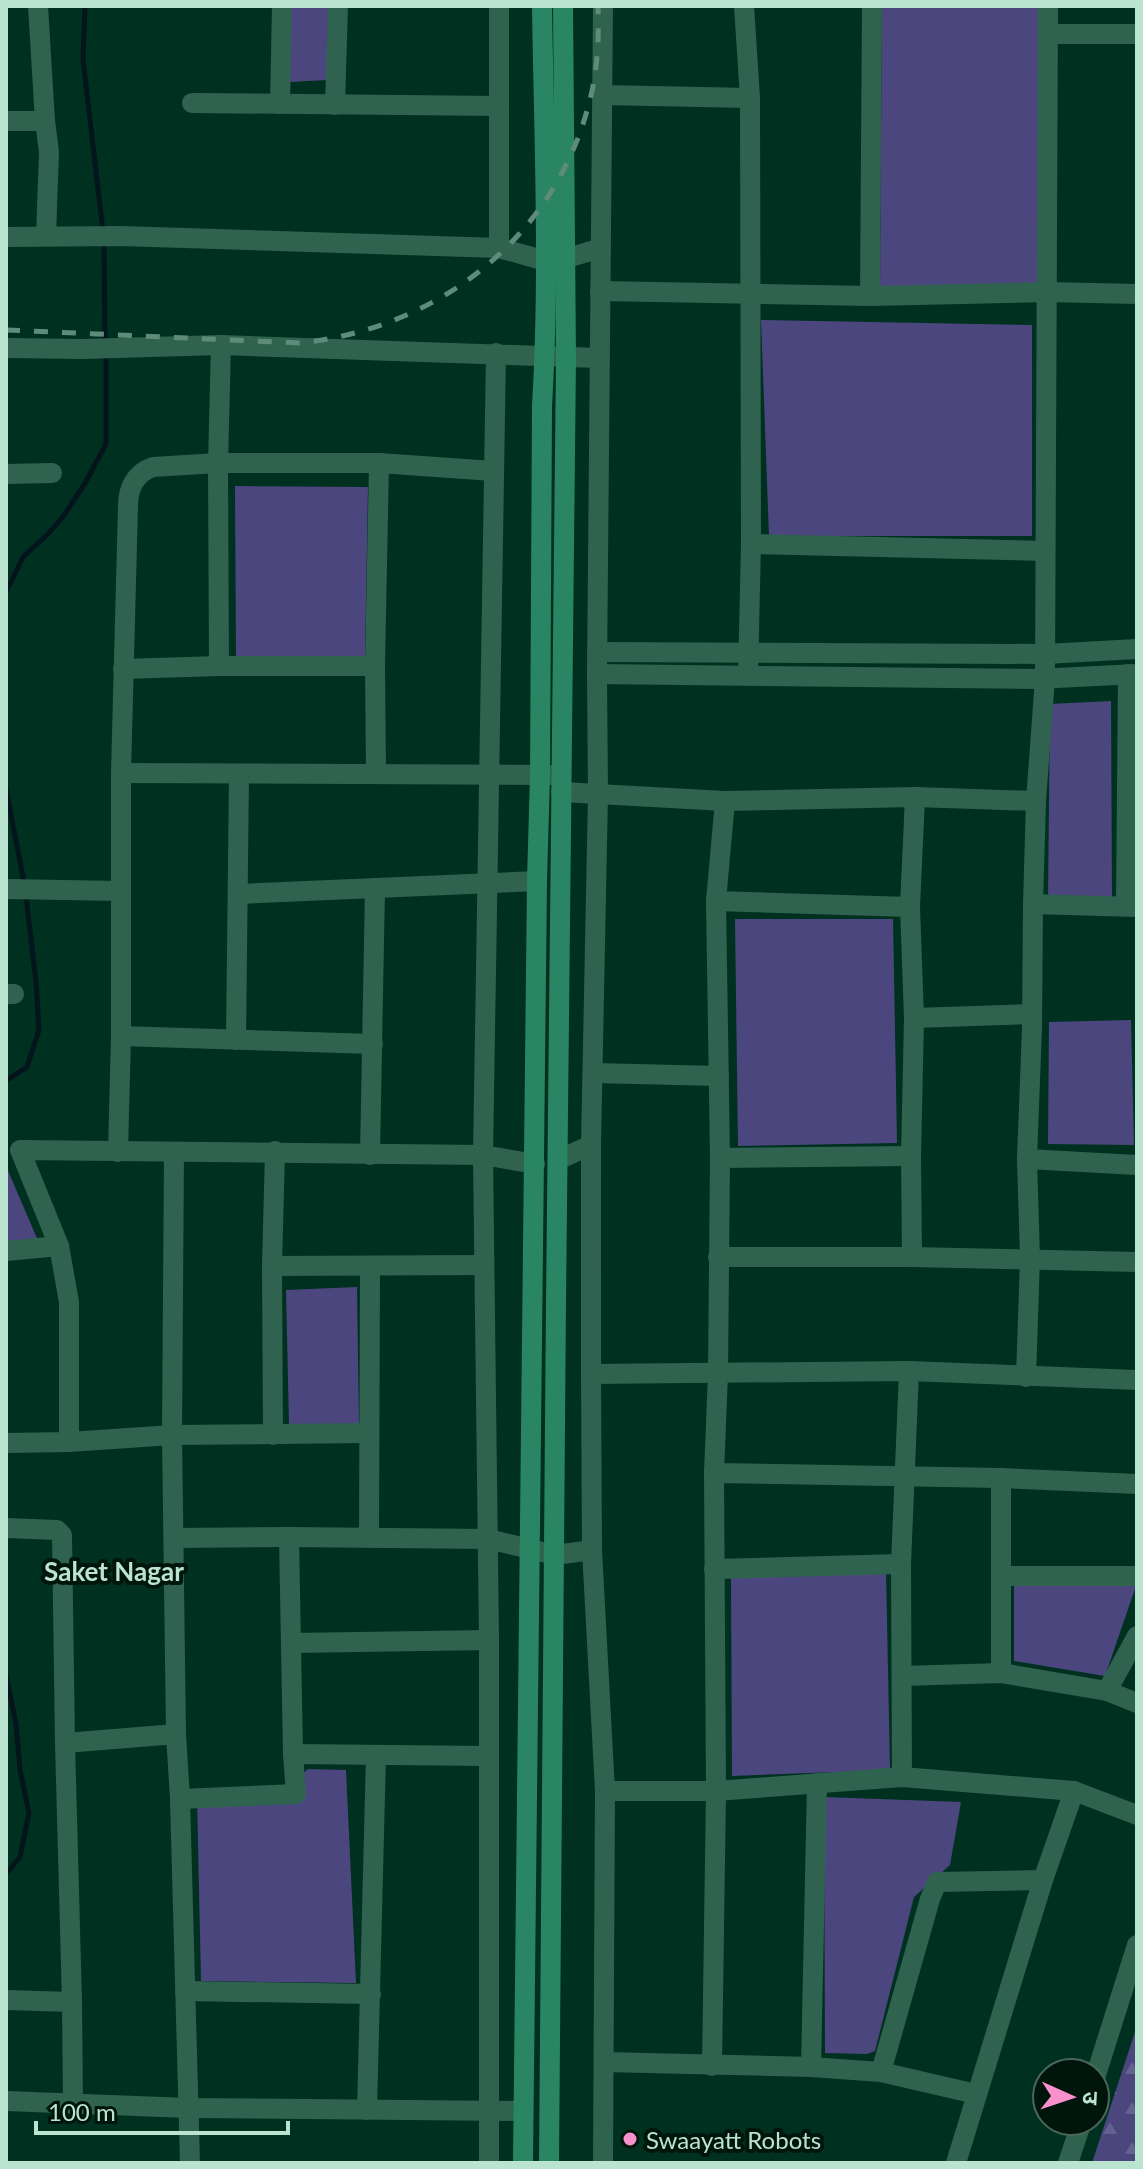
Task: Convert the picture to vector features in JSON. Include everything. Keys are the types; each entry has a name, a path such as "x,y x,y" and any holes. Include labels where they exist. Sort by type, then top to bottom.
{"main road":[{"path":"542,6 555,260 566,358 549,2163"},
{"path":"523,2163 542,421 555,260 563,6"},
{"path":"535,1164 558,1160"}],"street":[{"path":"38,6 49,152 46,236"},
{"path":"280,104 282,6"},
{"path":"335,105 338,6"},
{"path":"499,6 499,248"},
{"path":"601,2158 605,1791 592,1550 591,1145 598,794 603,6"},
{"path":"744,6 750,98 751,544 748,675"},
{"path":"870,296 872,6"},
{"path":"1026,1377 1033,904 1036,801 1045,678 1048,6"},
{"path":"1048,34 1137,34"},
{"path":"602,95 750,98"},
{"path":"192,103 499,106"},
{"path":"6,121 45,121"},
{"path":"6,237 121,236 499,248 555,260 601,248"},
{"path":"600,291 870,296 1047,292 1137,294"},
{"path":"6,348 221,345 599,358"},
{"path":"219,666 221,345"},
{"path":"489,2163 489,1640 483,1155 496,353"},
{"path":"118,1152 123,669 128,506 132,485 145,470 153,467 218,463 379,463 493,471"},
{"path":"376,774 379,463"},
{"path":"6,474 52,473"},
{"path":"751,544 1045,551"},
{"path":"597,652 1045,654 1137,649"},
{"path":"123,669 375,666"},
{"path":"597,674 1045,678 1133,674 1132,906 1033,904"},
{"path":"121,773 540,775 598,794 725,801 915,797 1036,801"},
{"path":"236,1040 239,774"},
{"path":"912,1257 914,1018 910,907 915,797"},
{"path":"712,2066 716,1791 714,1473 720,1158 716,901 725,801"},
{"path":"238,894 537,881"},
{"path":"370,1155 375,888"},
{"path":"9,889 120,891"},
{"path":"716,901 910,907"},
{"path":"914,1018 1032,1014"},
{"path":"121,1036 373,1044"},
{"path":"593,1073 719,1076"},
{"path":"558,1160 591,1145"},
{"path":"69,1442 69,1302 59,1246 20,1150 483,1155 535,1164"},
{"path":"273,1435 275,1151"},
{"path":"174,1152 172,1435 176,1734 190,2163"},
{"path":"720,1158 911,1156"},
{"path":"1027,1159 1137,1165"},
{"path":"6,1251 59,1246"},
{"path":"718,1257 1030,1258 1137,1262"},
{"path":"272,1266 483,1265"},
{"path":"369,1538 370,1266"},
{"path":"591,1374 909,1371 1137,1380"},
{"path":"902,1777 901,1564 909,1371"},
{"path":"6,1443 172,1435 368,1433"},
{"path":"714,1473 1001,1478 1137,1484"},
{"path":"1001,1478 1001,1673"},
{"path":"6,1528 57,1530 62,1535 73,2103"},
{"path":"180,1799 296,1794 289,1537"},
{"path":"174,1538 488,1539 555,1555 592,1550"},
{"path":"714,1569 901,1564"},
{"path":"1002,1576 1137,1576"},
{"path":"1107,1691 1137,1636"},
{"path":"292,1643 489,1640"},
{"path":"903,1676 1001,1673 1107,1691 1137,1703"},
{"path":"65,1743 176,1734"},
{"path":"293,1754 488,1756"},
{"path":"367,2110 376,1755"},
{"path":"605,1791 716,1791 902,1777 1074,1791 1137,1815"},
{"path":"811,2067 817,1783"},
{"path":"956,2163 1043,1880 1074,1791"},
{"path":"881,2072 937,1882 1043,1880"},
{"path":"1102,2057 1137,1945"},
{"path":"185,1991 371,1994"},
{"path":"6,2000 72,2002"},
{"path":"604,2062 811,2067 881,2072 976,2094"},
{"path":"6,2101 188,2108 523,2111"},
{"path":"1068,2163 1077,2137"}],"green space":[{"path":"289,6 329,6 328,80 289,82"},
{"path":"882,6 1039,6 1038,283 880,291"},
{"path":"761,320 1032,325 1032,536 769,536"},
{"path":"235,486 368,487 365,658 236,658"},
{"path":"1111,701 1112,899 1048,902 1050,704"},
{"path":"735,919 893,919 897,1143 738,1146"},
{"path":"1131,1020 1134,1145 1048,1144 1049,1022"},
{"path":"6,1166 36,1236 38,1239 6,1242"},
{"path":"357,1287 359,1426 289,1424 286,1290"},
{"path":"886,1572 890,1770 732,1776 731,1578"},
{"path":"1137,1583 1105,1676 1014,1661 1014,1585 1134,1586"},
{"path":"308,1769 346,1770 356,1983 201,1981 197,1796 285,1791"},
{"path":"824,1797 961,1802 950,1865 914,1897 875,2051 867,2054 825,2053"},
{"path":"1137,2026 1137,2163 1092,2163 1101,2137 1111,2137 1111,2105"}],"waterway":[{"path":"85,6 83,59 103,232"},
{"path":"104,242 105,344"},
{"path":"6,592 23,557 62,518 106,444 106,354"},
{"path":"6,789 24,882"},
{"path":"6,1081 27,1067 39,1030 26,896"},
{"path":"6,1674 29,1813 20,1857 6,1874"}],"railway":[{"path":"6,330 300,343 352,334 401,317 447,294 488,265 523,229 553,188 576,142 592,91 598,48 598,6"}],"place":[{"name":"Swaayatt Robots","path":"630,2139"}],"district":[{"name":"Saket Nagar","path":"114,1571"}]}
